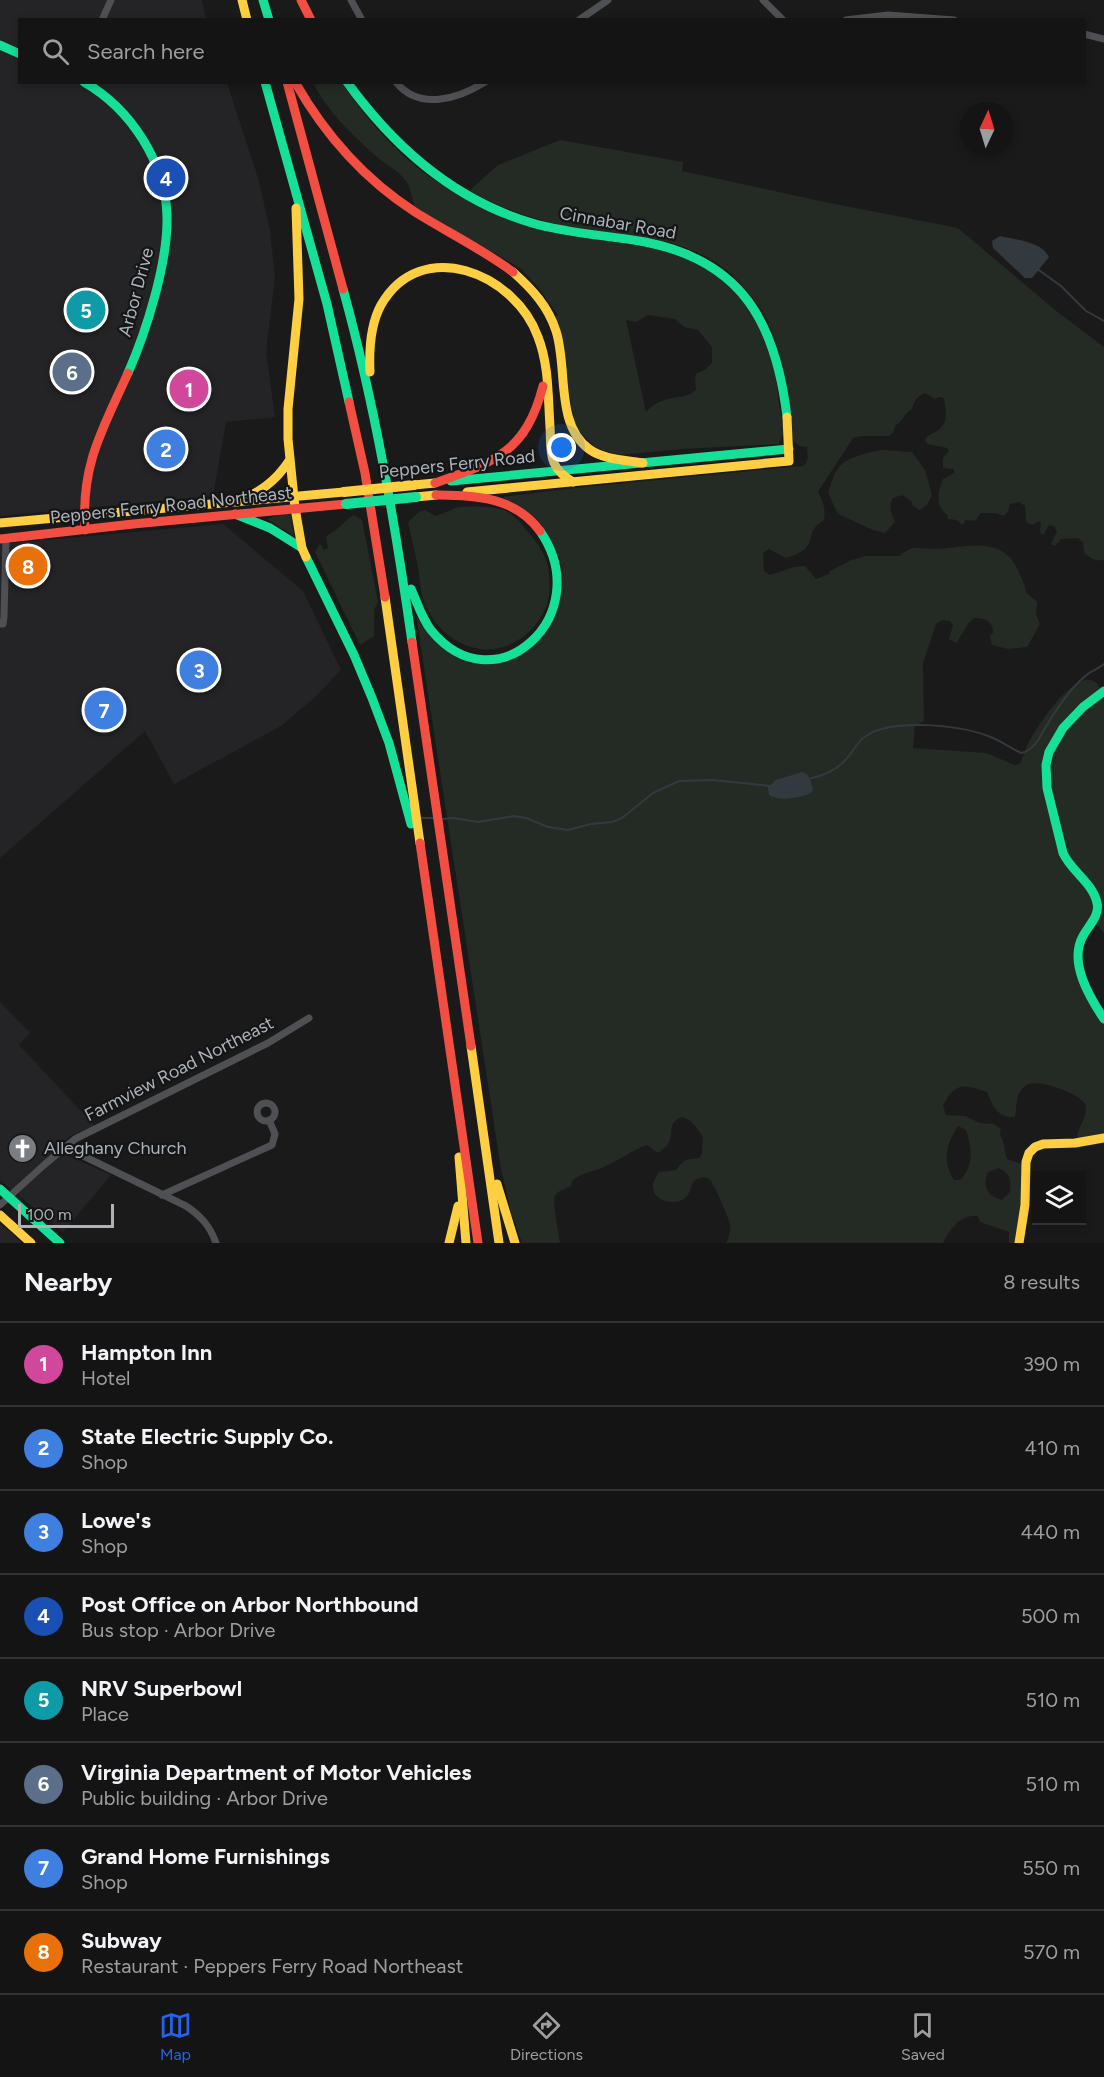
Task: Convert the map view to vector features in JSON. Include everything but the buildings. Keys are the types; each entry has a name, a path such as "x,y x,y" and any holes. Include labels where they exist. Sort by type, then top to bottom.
{"main road":[{"path":"242,0 247,18"},
{"path":"263,0 268,17"},
{"path":"301,0 309,18"},
{"path":"0,45 18,53"},
{"name":"Arbor Drive","path":"85,530 85,489 90,465 109,413 141,341 164,260 168,231 163,186 151,153 125,116 87,84"},
{"path":"266,84 335,336 365,473 382,571 478,1243"},
{"path":"287,84 340,272 371,398 399,551 499,1243"},
{"path":"296,84 325,132 352,164 377,186 422,217 501,262 536,294 551,320 560,346 568,414 575,434 581,443 600,455 643,463"},
{"name":"Cinnabar Road","path":"348,84 376,122 409,154 446,183 482,203 518,218 554,228 663,246 695,256 727,276 753,304 770,337 779,368 789,461"},
{"path":"294,183 299,299 288,409 289,461 302,548 354,655 372,698 395,763 424,865"},
{"path":"371,398 370,345 374,322 386,298 408,278 431,269 451,268 471,271 486,276 508,290 518,301 533,323 542,348 544,376 540,402 530,425 522,436 493,461 435,483"},
{"path":"543,361 553,461 559,471 573,482"},
{"name":"Peppers Ferry Road","path":"344,492 789,449"},
{"path":"237,502 273,484 289,461"},
{"name":"Peppers Ferry Road","path":"346,504 789,461"},
{"name":"Peppers Ferry Road Northeast","path":"0,523 344,492"},
{"path":"399,551 412,595 424,622 439,642 451,651 463,657 502,660 525,649 543,631 554,608 558,582 553,554 541,531 521,511 499,501 487,498 436,495"},
{"name":"Peppers Ferry Road Northeast","path":"3,539 346,504"},
{"path":"235,514 282,532 302,548"},
{"path":"1104,691 1083,708 1056,738 1046,760 1045,770 1046,789 1064,856 1092,891 1096,900 1097,912 1077,949 1078,962 1087,987 1104,1019"},
{"path":"452,1058 466,1243"},
{"path":"478,1101 498,1189 515,1243"},
{"path":"1019,1243 1025,1205 1026,1162 1029,1153 1035,1147 1043,1144 1075,1143 1104,1138"},
{"path":"449,1243 461,1187"},
{"path":"4,1193 60,1243"},
{"path":"0,1215 31,1243"}],"street":[{"path":"103,18 111,0"},
{"path":"351,0 361,18"},
{"path":"582,18 608,0"},
{"path":"763,0 781,18"},
{"path":"863,18 888,15 928,18"},
{"path":"1086,34 1104,39"},
{"path":"397,84 402,91 431,100 448,99 481,84"},
{"path":"0,624 3,624 4,617 3,539"},
{"name":"Farmview Road Northeast","path":"0,1205 4,1193 75,1139 268,1043 309,1018"},
{"path":"162,1195 272,1145 275,1134 269,1120"},
{"path":"65,1147 200,1215 209,1227 216,1243"}],"shaded area":[{"path":"0,0 202,0 206,18 18,18 18,84 227,84 259,181 270,231 275,278 266,352 275,417 226,422 213,496 0,516"},
{"path":"314,84 343,84 389,142 417,167 453,191 519,222 566,235 656,249 683,257 709,269 733,288 755,315 768,341 783,425 783,434 779,444 618,455 596,448 576,428 555,316 558,315 538,287 520,268 415,207 409,186 403,177 377,157 333,113","holes":["648,315 675,319 684,327 698,330 712,347 712,363 705,370 697,373 696,390 659,402 646,412 626,320 636,322"]},
{"path":"560,140 683,162 682,171 958,228 1055,310 1104,347 1104,560 1095,560 1084,552 1083,543 1078,538 1061,539 1055,546 1051,544 1057,531 1054,526 1049,525 1044,534 1041,534 1041,523 1039,521 1032,525 1026,522 1025,506 1019,502 1010,504 1004,516 996,513 981,513 975,521 965,520 964,524 948,519 938,499 943,479 954,473 954,469 943,468 943,458 949,451 947,448 927,444 925,440 944,424 946,416 944,398 935,399 925,393 916,399 912,409 895,426 889,436 853,438 818,492 824,506 824,520 813,531 805,549 786,558 769,549 763,553 764,571 770,575 805,566 816,579 829,574 830,571 849,561 865,556 900,556 916,548 992,547 1002,551 1011,559 1024,583 1026,592 1037,602 1036,614 1040,624 1027,647 1008,649 992,645 990,636 993,629 985,620 974,618 957,642 949,639 953,625 950,621 942,620 936,624 923,663 924,721 915,726 913,748 986,753 1015,765 1020,764 1026,747 1061,697 1082,681 1092,681 1100,688 1075,708 1045,752 1053,827 1092,898 1093,905 1089,920 1073,950 1074,960 1104,1023 1104,1134 1081,1140 1077,1136 1085,1116 1085,1104 1066,1091 1037,1083 1022,1089 1018,1097 1015,1117 1000,1113 987,1092 972,1087 956,1089 943,1106 946,1115 965,1116 980,1123 994,1124 1001,1129 1000,1135 1007,1159 1022,1164 1022,1207 1015,1243 1009,1243 1009,1232 980,1222 978,1216 972,1216 961,1220 943,1243 726,1243 730,1234 730,1224 709,1179 704,1177 695,1180 688,1195 677,1202 660,1199 653,1191 653,1183 659,1172 676,1170 684,1161 699,1158 702,1153 703,1137 692,1122 679,1118 673,1124 668,1144 658,1153 647,1145 605,1166 578,1176 572,1181 571,1186 556,1194 554,1204 560,1243 522,1243 511,1212 501,1169 416,615 422,625 464,659 531,648 558,593 563,572 560,559 553,547 534,525 503,497 802,466 808,458 807,447 799,446 794,441 775,339 762,310 744,287 708,257 688,248 667,242 549,222 495,204 469,191 498,165","holes":["958,1126 966,1130 970,1143 970,1163 965,1175 960,1180 954,1180 948,1166 947,1153","999,1168 1008,1175 1010,1181 1010,1192 1002,1200 989,1193 986,1186 988,1172"]},
{"path":"1000,236 1034,244 1049,257 1032,278 1025,278 993,248 992,241"},
{"path":"884,450 912,452 925,470 932,495 927,505 920,510 902,495 893,498 890,507 895,522 885,533 838,514 828,493 835,473 843,463 860,455"},
{"path":"458,507 492,507 511,514 534,539 547,561 549,597 541,618 524,636 504,647 480,649 455,640 438,626 424,602 408,522 419,512 425,510 436,516"},
{"path":"284,513 291,515 294,536 267,519"},
{"path":"354,515 362,520 378,602 374,610 374,636 360,645 315,552 320,544 324,550 328,548 326,537"},
{"path":"223,524 303,591 341,670 313,699 281,726 174,784 145,731 0,858 0,544"},
{"path":"1104,695 1104,933 1096,924 1100,909 1067,856 1047,775 1056,743 1084,711"},
{"path":"802,772 810,780 813,790 811,793 790,798 769,795 768,787 776,780"},
{"path":"0,1002 30,1033 19,1045 95,1126 72,1135 59,1146 67,1155 111,1175 63,1232 0,1180"},
{"path":"0,1224 10,1232 22,1243 0,1243"}],"waterway":[{"path":"1036,268 1061,286 1086,311 1104,321"},
{"path":"808,779 840,766 866,736 878,730 908,725 944,726 975,732 997,740 1021,753 1025,752 1035,744 1072,689 1086,675 1104,664"},
{"path":"443,819 453,818 478,822 514,816 548,827 568,830 622,818 653,793 679,781 713,780 770,786"},
{"path":"422,818 434,818"}],"traffic: fast":[{"path":"263,0 268,18"},
{"path":"0,45 18,53"},
{"path":"87,84 117,107 143,139 153,158 165,197 166,235 160,276 149,318 128,373"},
{"path":"266,84 327,304 349,402"},
{"path":"348,84 365,106 406,149 428,168 477,200 504,213 546,227 645,242 679,251 707,264 730,281 749,302 763,326 774,353 787,417"},
{"path":"343,289 365,376 383,464 412,642"},
{"path":"451,481 789,449"},
{"path":"346,504 416,497"},
{"path":"235,514 270,528 302,548"},
{"path":"411,589 428,626 456,652 483,660 509,656 531,642 548,620 556,593 555,563 540,531"},
{"path":"306,557 354,655 372,698 389,743 411,824"},
{"path":"1104,691 1083,707 1063,728 1049,752 1046,765 1047,788 1063,853 1071,866 1087,883 1097,903 1097,912 1083,936 1078,957 1079,968 1087,990 1104,1019"},
{"path":"0,1189 60,1243"}],"traffic: slow":[{"path":"242,0 246,18"},
{"path":"296,208 299,299 288,409 288,439 295,508 302,548 306,557"},
{"path":"370,372 370,346 374,321 381,305 398,284 419,271 442,267 466,271 489,280 509,295 526,314 538,337 546,370 552,459 560,472 573,482"},
{"path":"513,272 539,299 553,322 559,346 567,410 578,438 595,453 643,463"},
{"path":"467,492 789,461 787,417"},
{"path":"237,502 266,486 289,461"},
{"path":"414,485 435,483"},
{"path":"344,492 414,485"},
{"path":"0,523 344,492"},
{"path":"416,497 436,495"},
{"path":"385,597 420,843"},
{"path":"471,1046 499,1243"},
{"path":"1019,1243 1025,1205 1026,1162 1029,1153 1035,1147 1043,1144 1075,1143 1104,1138"},
{"path":"459,1157 466,1243"},
{"path":"497,1184 515,1243"},
{"path":"449,1243 458,1206"},
{"path":"0,1215 31,1243"}],"traffic: jam":[{"path":"301,0 310,18"},
{"path":"288,84 343,289"},
{"path":"296,84 333,138 347,155 379,185 415,212 513,272"},
{"path":"85,530 86,486 95,448 128,373"},
{"path":"435,483 475,468 505,451 527,426 543,386"},
{"path":"349,402 365,473 385,597"},
{"path":"436,495 465,496 506,504 530,519 540,531"},
{"path":"0,539 346,504"},
{"path":"412,642 471,1046"},
{"path":"420,843 478,1243"}],"place":[{"name":"Post Office on Arbor Northbound","path":"166,178"},
{"name":"NRV Superbowl","path":"86,310"},
{"name":"Virginia Department of Motor Vehicles","path":"72,372"},
{"name":"Hampton Inn","path":"189,389"},
{"name":"State Electric Supply Co.","path":"166,449"},
{"name":"Subway","path":"28,566"},
{"name":"Lowe's","path":"199,670"},
{"name":"Grand Home Furnishings","path":"104,710"},
{"name":"Alleghany Church","path":"23,1148"}]}
